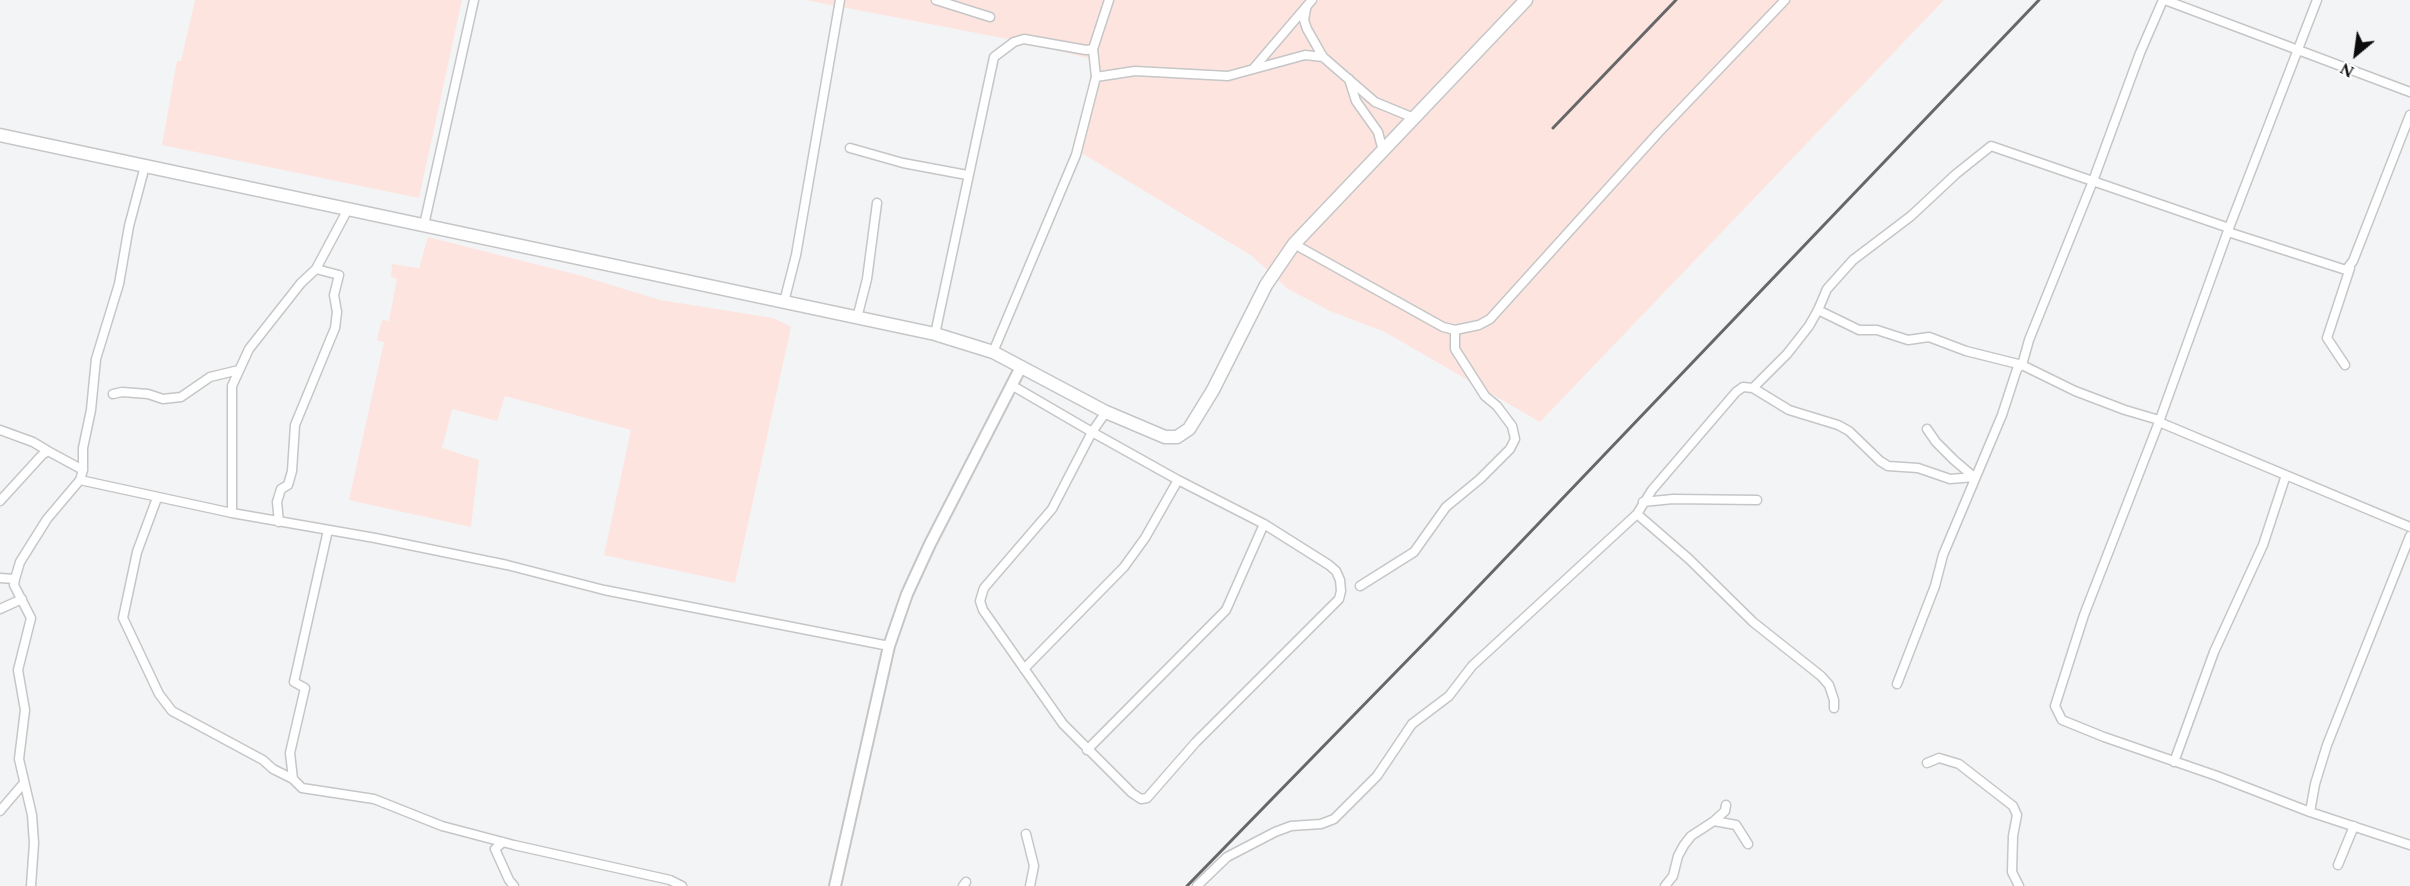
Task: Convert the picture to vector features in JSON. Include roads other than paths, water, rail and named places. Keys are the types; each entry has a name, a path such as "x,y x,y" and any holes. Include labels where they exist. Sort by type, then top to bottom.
{"main road":[{"path":"0,135 935,334 993,352 1106,412 1165,437 1177,437 1189,429 1213,390 1266,285 1294,244 1526,0"}],"street":[{"path":"424,225 474,0"},
{"path":"784,302 796,255 840,0"},
{"path":"936,0 990,16"},
{"path":"993,352 1076,155 1096,77 1093,49 1109,0"},
{"path":"1294,244 1443,327 1455,330 1479,326 1490,319 1658,133 1785,0"},
{"path":"1897,684 1935,585 1943,555 2002,415 2017,369 2022,365 2029,340 2093,181 2140,52 2164,0 2410,92"},
{"path":"2317,0 2084,615 2055,706 2062,720 2310,812 2410,845"},
{"path":"1309,3 1304,20 1307,30 1323,57 1375,102 1414,118"},
{"path":"1253,69 1309,3"},
{"path":"935,334 967,175 994,57 1014,42 1024,39 1086,50 1093,49"},
{"path":"1096,77 1135,71 1228,76 1305,55 1323,57"},
{"path":"1348,77 1356,101 1378,132 1383,151"},
{"path":"2344,365 2327,338 2350,267 2388,176 2410,115"},
{"path":"1753,388 1787,354 1809,326 1827,289 1853,260 1911,216 1956,174 1991,146 2339,269 2346,270 2350,267"},
{"path":"850,148 903,163 967,175"},
{"path":"31,886 34,843 32,815 19,759 25,710 18,670 31,618 14,585 20,562 47,519 80,480 96,359 119,284 129,226 144,166"},
{"path":"857,318 867,279 877,203"},
{"path":"232,513 232,386 249,349 301,283 316,270 348,209"},
{"path":"279,522 277,502 281,489 288,485 292,471 295,425 334,328 337,312 333,295 339,275 316,270"},
{"path":"1818,310 1859,330 1877,330 1908,340 1929,337 1966,351 2022,365 2075,391 2159,421 2410,527"},
{"path":"1360,585 1414,552 1446,507 1480,479 1510,449 1515,440 1512,426 1497,406 1485,396 1455,349 1455,330"},
{"path":"835,886 889,646 907,594 930,544 1022,368"},
{"path":"113,394 122,392 148,394 163,399 182,397 210,377 239,370"},
{"path":"1012,386 1092,432 1178,480 1264,524 1336,571 1341,591 1339,599 1196,742 1147,798 1141,798 1132,793 1063,724 982,610 980,601 984,588 1052,509 1092,432 1106,412"},
{"path":"1197,886 1227,857 1275,832 1291,826 1321,824 1334,819 1377,776 1412,724 1449,696 1472,666 1637,514 1643,502 1736,392 1743,387 1753,388 1789,410 1838,425 1849,431 1888,466 1918,468 1950,479 1974,477"},
{"path":"1927,429 1948,454 1974,477"},
{"path":"0,430 33,442 83,470"},
{"path":"0,501 48,451"},
{"path":"2174,762 2214,652 2263,545 2286,475"},
{"path":"80,480 157,498 507,566 646,598 889,646"},
{"path":"1024,669 1124,567 1145,538 1178,480"},
{"path":"157,498 137,552 123,618 159,694 172,711 230,741 293,779 302,788 374,799 435,824 670,880 682,886"},
{"path":"1643,502 1673,499 1757,500"},
{"path":"1637,514 1689,559 1753,622 1821,676 1829,685 1834,708"},
{"path":"1087,750 1226,610 1264,524"},
{"path":"293,779 290,753 304,688 294,682 328,530"},
{"path":"2310,812 2315,784 2327,745 2410,536"},
{"path":"0,578 15,579"},
{"path":"0,609 22,599"},
{"path":"1927,763 1939,758 1959,764 2013,806 2017,815 2013,836 2012,872 2019,886"},
{"path":"0,811 23,784"},
{"path":"1665,886 1673,876 1678,856 1684,845 1691,836 1725,811 1726,805"},
{"path":"1714,821 1736,825 1748,844"},
{"path":"2338,865 2354,826"},
{"path":"1026,834 1033,853 1034,866 1030,886"},
{"path":"503,842 495,849 514,886"}],"railway":[{"path":"1553,128 1676,0"},
{"path":"1187,886 1431,636 2039,0"}]}
